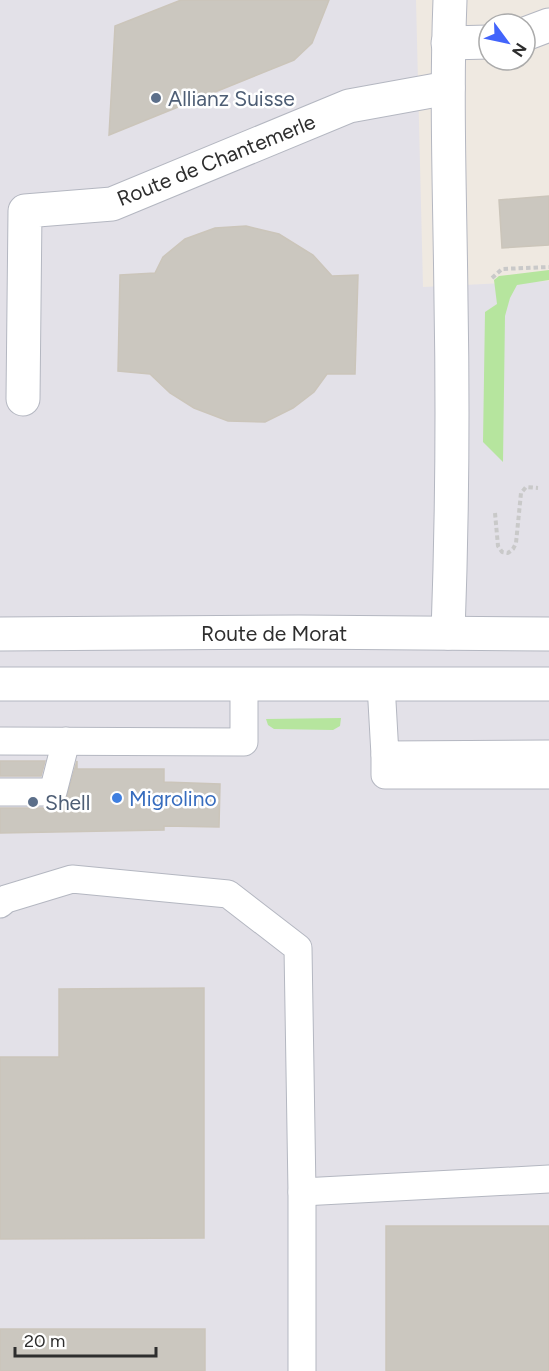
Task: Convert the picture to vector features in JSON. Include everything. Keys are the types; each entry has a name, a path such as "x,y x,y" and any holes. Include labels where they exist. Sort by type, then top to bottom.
{"street":[{"path":"448,633 451,562 448,88 450,0"},
{"path":"448,43 477,42"},
{"name":"Route de Chantemerle","path":"23,399 25,211 112,204 349,106 448,88"},
{"name":"Route de Morat","path":"0,634 299,632 549,634"},
{"path":"0,684 549,684"}],"lane":[{"path":"381,684 385,775 549,775"},
{"path":"0,741 244,742 243,685"},
{"path":"0,792 53,792 66,741"},
{"path":"385,755 549,754"},
{"path":"0,904 6,899 72,879 228,894 298,948 302,1371"},
{"path":"302,1192 549,1179"}],"path":[{"path":"451,310 502,269 549,267"},
{"path":"495,507 498,546 502,552 508,553 516,543 521,492 526,487 538,488"}],"shaded area":[{"path":"0,0 416,0 423,287 549,281 549,1371 0,1371"}],"green space":[{"path":"549,270 549,280 517,285 510,298 505,316 503,462 483,442 485,312 497,304 494,280 499,276"},
{"path":"341,718 340,726 333,730 274,729 268,725 266,719"}],"building":[{"name":"Allianz Suisse","path":"181,0 329,0 312,43 294,60 109,135 115,26"},
{"path":"549,196 549,245 502,248 499,200"},
{"path":"246,226 279,234 313,255 332,276 358,275 355,374 327,374 314,392 293,408 265,422 228,421 194,408 170,393 150,374 118,371 120,275 155,273 163,257 185,239 215,228"},
{"path":"0,761 45,761 41,776 0,776"},
{"path":"77,761 77,769 164,769 164,782 220,784 219,827 164,826 164,830 0,833 0,808 53,808 65,802"},
{"path":"204,988 204,1238 0,1239 0,1057 59,1057 59,989"},
{"path":"386,1226 549,1226 549,1371 386,1371"},
{"path":"0,1329 205,1329 205,1371 0,1371"}],"place":[{"name":"Allianz Suisse","path":"156,98"},
{"name":"Migrolino","path":"117,798"},
{"name":"Shell","path":"33,802"}]}
